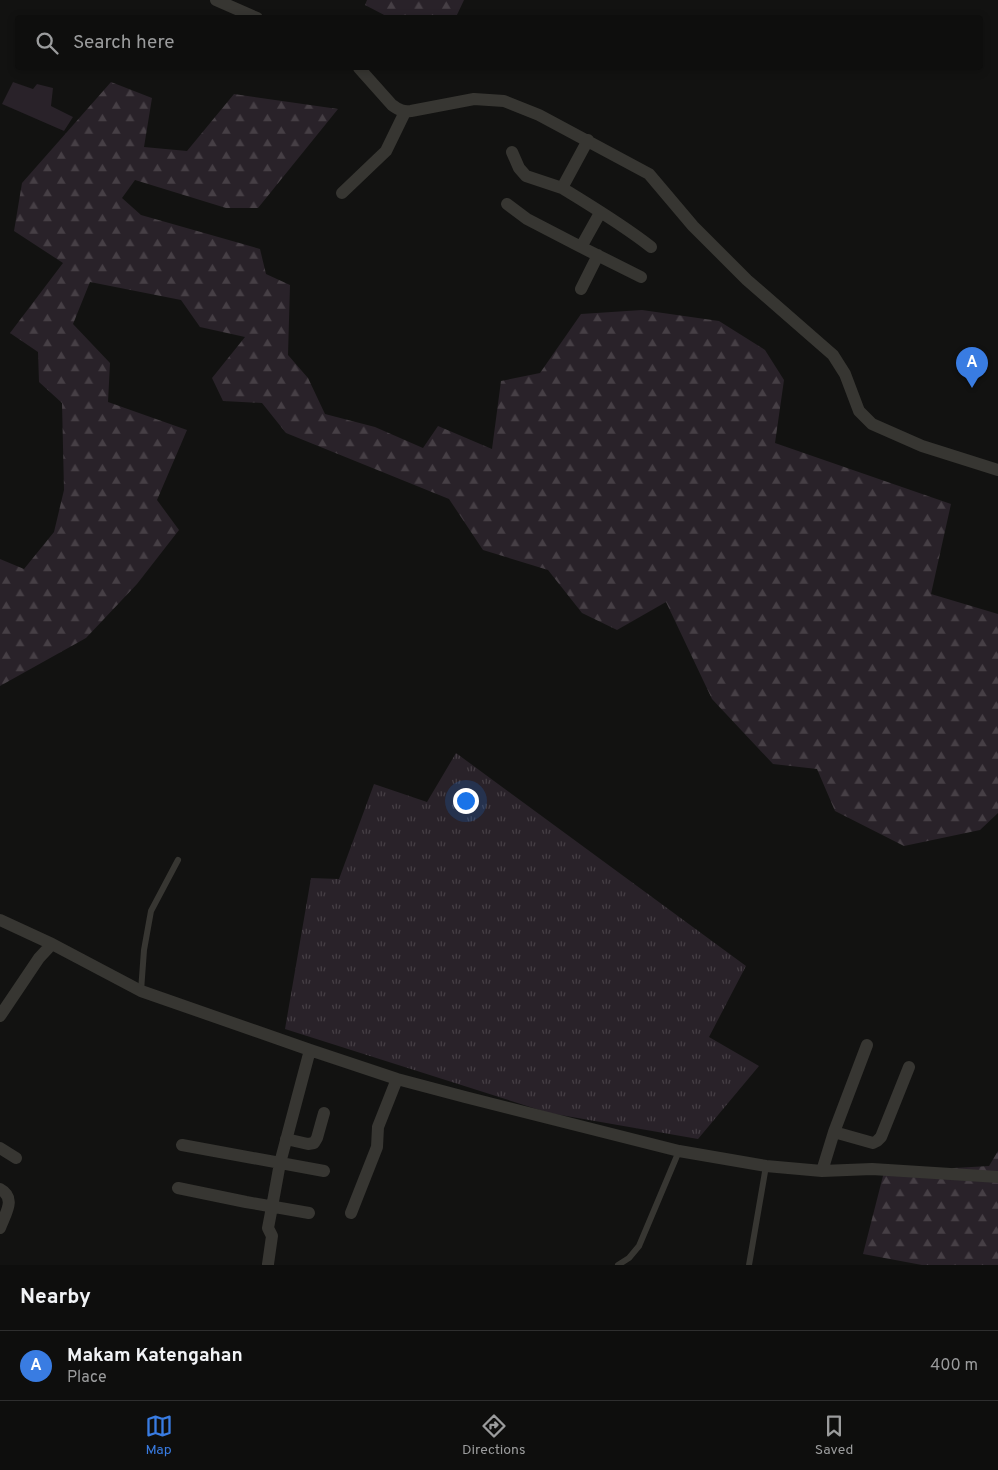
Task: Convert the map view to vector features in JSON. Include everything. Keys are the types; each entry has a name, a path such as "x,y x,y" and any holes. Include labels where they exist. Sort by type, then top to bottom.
{"street":[{"path":"216,0 250,15"},
{"path":"361,70 398,110 405,112 474,99 504,100 539,115 588,140 649,174 693,226 747,280 833,355 845,374 859,411 872,424 922,446 998,470"},
{"path":"342,193 386,151 405,112"},
{"path":"562,188 588,140"},
{"path":"512,152 519,168 526,176 562,188 600,213 623,225 651,247"},
{"path":"507,204 527,219 640,277"},
{"path":"581,247 600,213"},
{"path":"582,289 598,255"},
{"path":"0,920 52,944 141,991 310,1050 397,1079 679,1152 766,1166 822,1171 872,1169 998,1176"},
{"path":"0,1016 39,958 52,944"},
{"path":"822,1171 834,1132 867,1045"},
{"path":"268,1264 272,1234 268,1228 280,1163 310,1050"},
{"path":"834,1132 873,1143 877,1141 881,1137 909,1066"},
{"path":"351,1213 377,1147 378,1127 397,1079"},
{"path":"286,1139 308,1144 314,1143 324,1112"},
{"path":"182,1145 324,1171"},
{"path":"0,1148 16,1158"},
{"path":"178,1188 308,1213"},
{"path":"0,1189 7,1193 10,1200 0,1228"}],"lane":[{"path":"141,991 144,950 151,912 178,860"},
{"path":"618,1265 629,1258 639,1246 679,1152"},
{"path":"749,1265 766,1166"}],"green space":[{"path":"367,0 464,0 457,15 384,15 365,5"},
{"path":"13,82 33,89 37,84 53,88 51,106 73,117 64,131 2,104"},
{"path":"111,82 152,98 144,147 187,151 234,94 338,109 258,208 226,208 135,180 122,198 141,215 260,249 266,274 290,285 288,355 308,378 325,414 375,427 423,448 438,426 492,449 501,381 540,373 581,314 642,310 719,321 765,350 784,380 775,443 951,504 931,594 998,614 998,813 980,830 904,846 835,811 817,769 773,764 712,699 666,602 617,630 582,613 548,570 483,550 449,499 286,433 262,403 223,401 212,378 245,337 200,327 181,300 90,282 73,324 110,363 108,402 187,430 157,500 179,530 137,584 86,638 0,686 0,559 24,569 54,532 64,490 62,403 39,382 38,352 10,333 63,263 14,231 22,183"},
{"path":"456,753 746,966 709,1037 759,1066 698,1139 549,1113 285,1029 311,878 339,879 374,784 427,802"},
{"path":"998,1151 998,1265 922,1265 863,1254 884,1172 989,1166"}],"place":[{"name":"Makam Katengahan","path":"972,388"}]}
